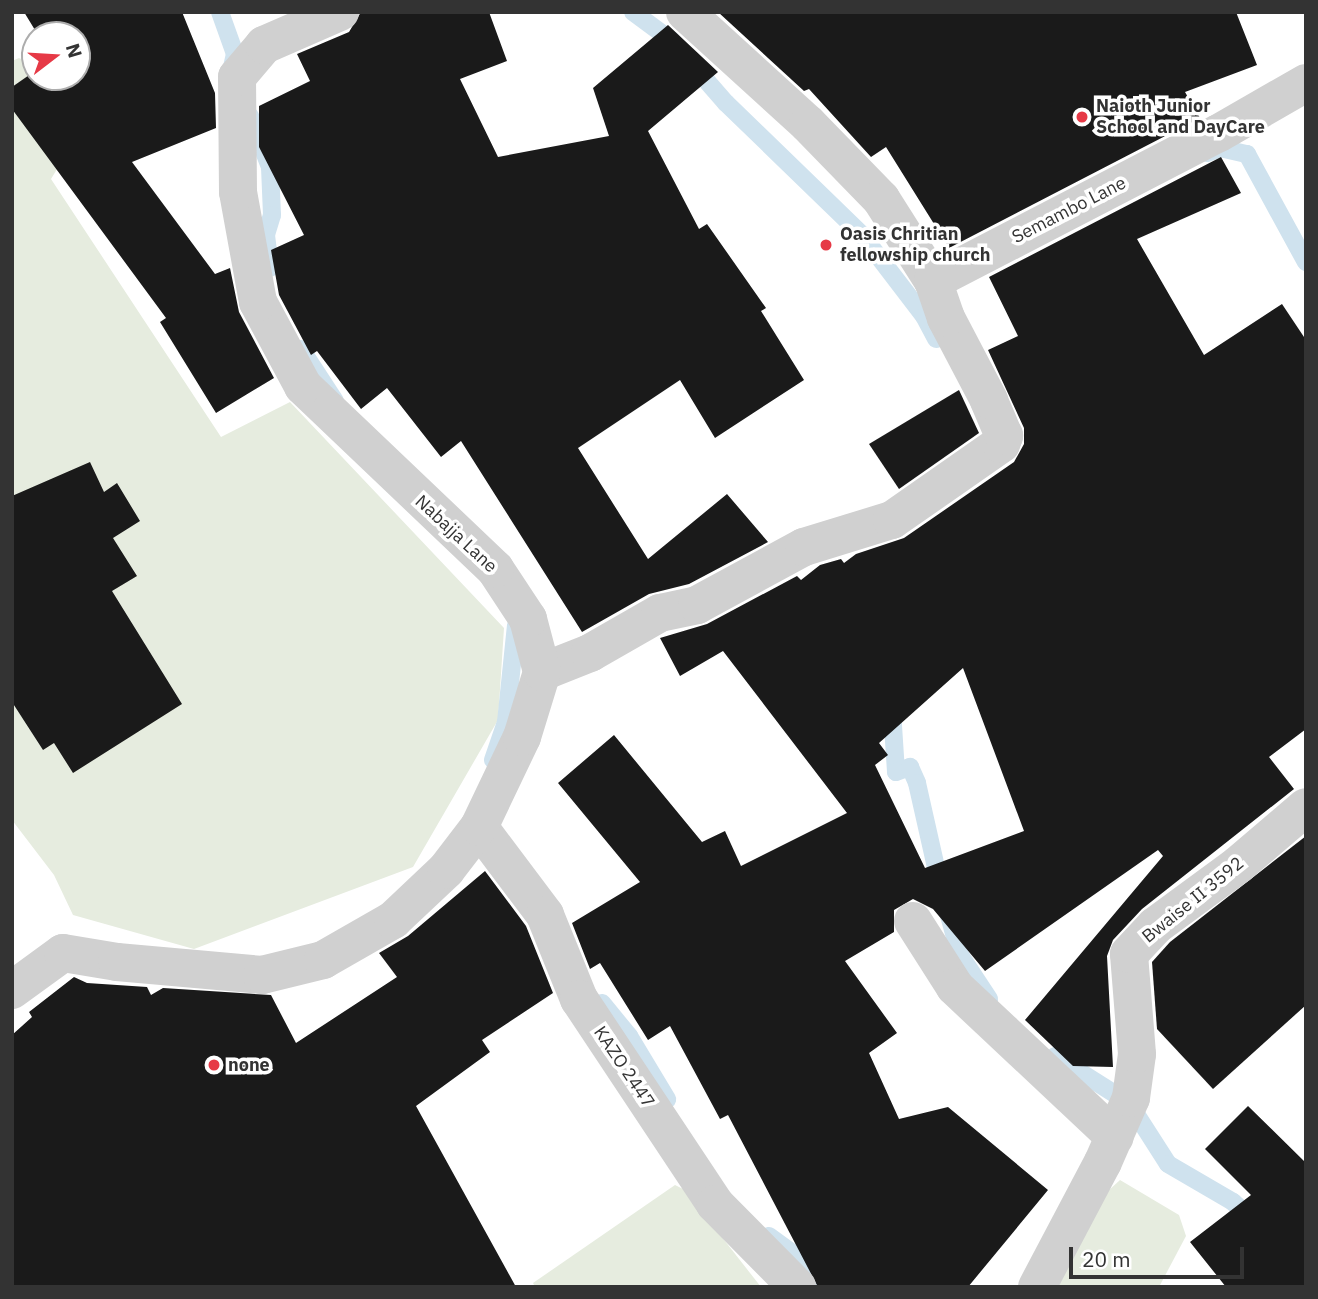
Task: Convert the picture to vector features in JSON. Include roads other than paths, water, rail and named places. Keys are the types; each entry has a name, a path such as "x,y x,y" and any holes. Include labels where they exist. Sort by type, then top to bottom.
{"street":[{"name":"Nabajja Lane","path":"340,12 264,44 237,77 238,192 258,302 303,386 495,569 528,619 542,672"},
{"path":"12,990 63,953 117,962 262,975 323,960 393,920 446,870 479,827 522,737 542,672 590,653 660,613 697,605 804,547 892,520 995,448 1003,436 989,400 946,318 933,281 881,199 808,124 685,12"},
{"name":"Semambo Lane","path":"933,281 1219,133 1306,83"},
{"name":"Bwaise II 3592","path":"1037,1287 1115,1137 1131,1098 1137,1054 1129,954 1155,926 1238,865 1306,807"},
{"name":"KAZO 2447","path":"479,827 545,915 579,999 715,1204 797,1287"},
{"path":"914,921 955,987 1115,1137"}],"waterway":[{"path":"220,12 235,54 231,72"},
{"path":"633,12 671,40 726,103 862,235 924,316 936,339"},
{"path":"250,116 270,167 272,215 266,235 270,268"},
{"path":"1207,153 1220,148 1247,154 1306,262"},
{"path":"301,349 335,401"},
{"path":"493,760 506,722 516,626"},
{"path":"892,710 896,772 910,767 917,783 940,885"},
{"path":"948,912 960,955 989,999"},
{"path":"602,1003 629,1036 667,1099"},
{"path":"1055,1056 1129,1103 1168,1164 1233,1202 1253,1220"},
{"path":"769,1236 798,1257 812,1284"}],"place":[{"name":"Naioth Junior School and DayCare","path":"1082,117"},
{"name":"Oasis Chritian fellowship church","path":"826,245"},
{"name":"none","path":"214,1065"}]}
